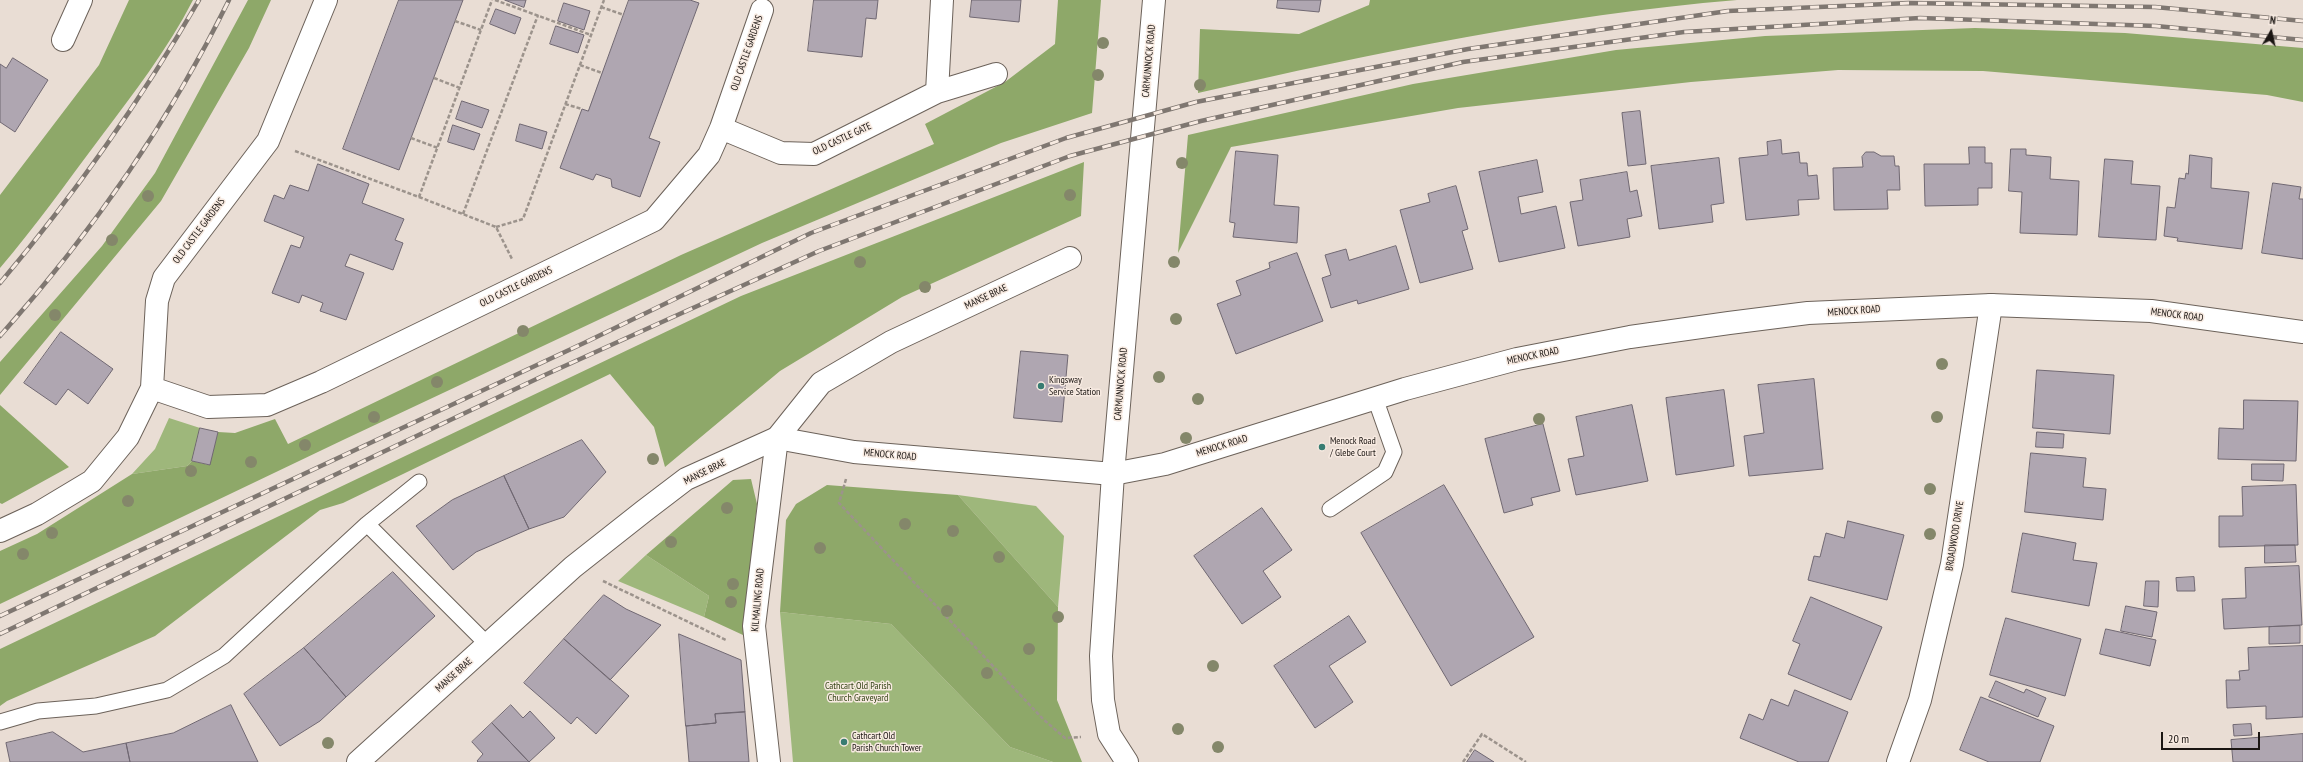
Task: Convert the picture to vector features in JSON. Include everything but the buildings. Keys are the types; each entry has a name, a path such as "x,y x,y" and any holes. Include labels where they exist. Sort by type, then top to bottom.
{"street":[{"path":"63,40 81,0"},
{"name":"OLD CASTLE GARDENS","path":"0,531 37,514 92,481 128,437 152,388 157,301 164,278 268,141 326,0"},
{"path":"937,92 942,0"},
{"name":"CARMUNNOCK ROAD","path":"1127,762 1109,734 1103,700 1101,656 1113,474 1154,0"},
{"name":"OLD CASTLE GARDENS","path":"152,388 208,407 267,405 321,382 654,220 709,155 721,128 762,10"},
{"name":"OLD CASTLE GATE","path":"721,128 781,153 814,154 937,92 996,74"},
{"name":"MANSE BRAE","path":"358,762 573,567 686,479 777,438 821,383 891,342 1070,258"},
{"name":"MENOCK ROAD","path":"777,438 854,452 1045,470 1113,474 1165,464 1375,398 1517,359 1630,337 1808,314 1896,308 1991,305 2151,311 2303,332"},
{"name":"BROADWOOD DRIVE","path":"1898,762 1920,700 1952,564 1969,438 1991,305"},
{"name":"KILMAILING ROAD","path":"769,762 754,626 777,438"}],"lane":[{"path":"1330,509 1386,472 1394,452 1375,398"},
{"path":"0,722 38,711 96,706 167,690 224,656 367,524 419,482"},
{"path":"367,524 488,645"}],"path":[{"path":"420,197 481,30 494,0 591,35"},
{"path":"268,141 420,197 496,227 523,219 604,0"},
{"path":"601,7 624,15"},
{"path":"463,214 538,15"},
{"path":"455,20 481,30"},
{"path":"580,65 602,73"},
{"path":"434,78 460,88"},
{"path":"565,104 582,109"},
{"path":"411,138 438,148"},
{"path":"496,227 514,264"},
{"path":"840,503 1042,719 1065,738 1109,734"},
{"path":"573,567 756,654"},
{"path":"1463,762 1482,734 1526,762"}],"green space":[{"path":"129,0 193,0 173,36 137,88 0,268 0,195 99,65"},
{"path":"248,0 271,0 249,48 161,201 0,395 0,362 102,246 155,173"},
{"path":"1058,0 1101,0 1092,113 1001,143 762,243 343,440 0,604 0,551 37,534 132,474 187,466 192,461 209,465 218,432 235,433 275,419 288,444 681,255 934,144 925,124 1005,82 1055,44"},
{"path":"1370,0 1737,0 1601,15 1533,25 1398,50 1198,93 1200,29 1299,34 1369,5"},
{"path":"1975,28 2125,33 2303,48 2303,102 2267,95 1983,71 1838,70 1691,82 1458,108 1231,147 1178,253 1188,135 1413,84 1616,50 1765,36"},
{"path":"1084,162 1081,216 902,297 780,371 665,467 654,427 610,374 343,503 320,510 155,636 7,701 0,706 0,649 741,296"},
{"path":"0,405 69,467 2,504 0,503"},
{"path":"169,418 200,428 192,461 187,466 132,474 155,449"},
{"path":"751,479 757,504 743,635 704,617 709,596 646,555 733,480"},
{"path":"827,485 958,495 1058,607 1057,700 1082,762 1053,762 1010,747 891,624 780,612 786,520 796,504"},
{"path":"958,495 1036,506 1064,536 1058,607"},
{"path":"646,555 709,596 704,617 618,581"},
{"name":"Cathcart Old Parish Church Graveyard","path":"780,612 891,624 1010,747 1053,762 793,762"}],"railway":[{"path":"0,283 55,215 106,146 154,74 199,0"},
{"path":"0,336 66,258 126,176 181,90 229,0"},
{"path":"0,616 584,343 811,233 1066,138 1196,102 1468,49 1728,11 1909,3 2155,7 2303,21"},
{"path":"0,634 547,374 819,251 1070,156 1201,121 1463,62 1684,32 1920,18 2156,26 2303,40"}],"place":[{"name":"Kingsway Service Station","path":"1041,386"},
{"name":"Menock Road / Glebe Court","path":"1322,447"},
{"name":"Cathcart Old Parish Church Tower","path":"844,742"}]}
